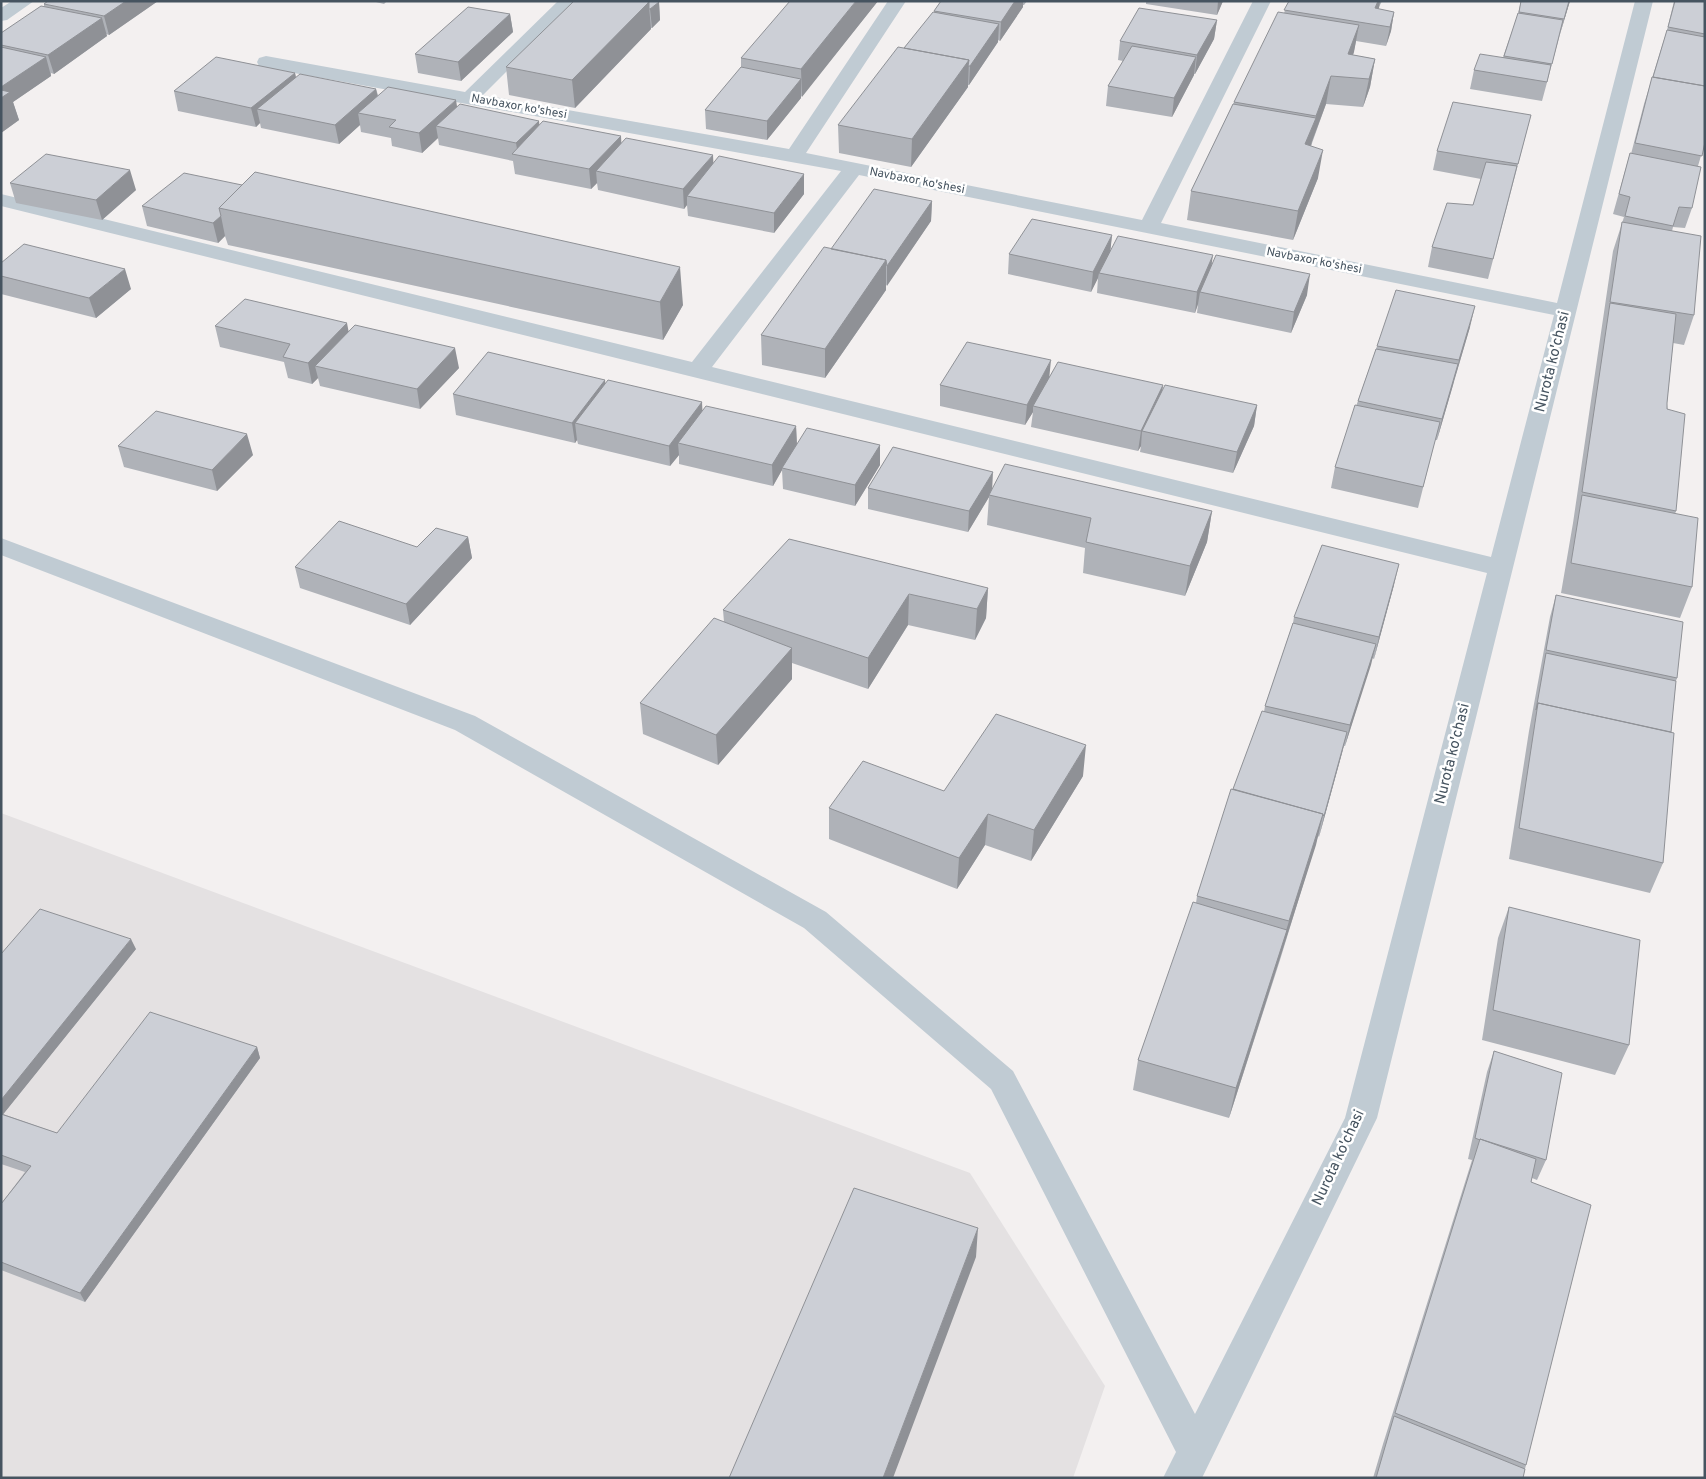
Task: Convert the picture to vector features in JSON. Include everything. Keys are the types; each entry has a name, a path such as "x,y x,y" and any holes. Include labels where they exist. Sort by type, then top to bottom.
{"street":[{"path":"1,16 25,1"},
{"path":"470,98 568,1"},
{"path":"794,156 897,1"},
{"path":"1148,228 1262,1"},
{"name":"Nurota ko'chasi","path":"1188,1465 1361,1118 1644,1"},
{"name":"Navbaxor ko'shesi","path":"266,62 794,156 1566,311"},
{"path":"697,371 854,168"},
{"path":"1,200 1500,568"},
{"path":"1,546 465,723 815,920 1002,1080 1188,1465"}],"shaded area":[{"path":"1,813 970,1173 1105,1386 1073,1478 1,1478"}],"building":[{"path":"48,1 126,1 104,16 44,4"},
{"path":"574,1 649,2 572,80 506,67"},
{"path":"644,1 659,2 649,9 649,2"},
{"path":"790,1 856,1 801,69 741,58"},
{"path":"941,1 1015,1 1001,22 934,11"},
{"path":"1289,1 1378,1 1375,8 1394,12 1390,27 1284,10"},
{"path":"1521,1 1569,1 1564,19 1519,12"},
{"path":"1675,1 1705,1 1705,34 1668,27"},
{"path":"41,6 102,18 48,55 1,45 1,33"},
{"path":"468,7 510,14 458,62 415,54"},
{"path":"1139,8 1217,20 1197,55 1120,41"},
{"path":"933,12 999,24 970,66 968,66 969,60 904,48"},
{"path":"1278,12 1359,25 1348,54 1375,59 1369,79 1331,76 1316,116 1234,102"},
{"path":"1518,13 1563,20 1552,64 1504,56"},
{"path":"1667,30 1705,37 1705,86 1653,77"},
{"path":"1132,46 1196,57 1174,98 1108,86"},
{"path":"1,47 46,57 1,87"},
{"path":"898,47 969,60 912,139 838,125"},
{"path":"1480,54 1551,65 1547,82 1474,70"},
{"path":"216,57 295,73 251,108 174,91"},
{"path":"741,67 801,79 767,121 705,110"},
{"path":"300,74 376,89 335,125 257,109"},
{"path":"1652,77 1705,86 1705,142 1702,156 1635,143"},
{"path":"388,87 456,100 419,133 389,127 396,120 358,113"},
{"path":"1,90 10,92 1,98"},
{"path":"1453,102 1531,115 1518,164 1437,151"},
{"path":"460,104 539,121 516,143 436,126"},
{"path":"1233,104 1316,118 1305,144 1323,150 1298,211 1191,191"},
{"path":"543,121 621,136 589,169 512,154"},
{"path":"626,138 713,155 683,189 596,171"},
{"path":"1630,153 1701,167 1692,208 1679,207 1673,226 1625,216 1630,197 1619,194"},
{"path":"46,154 130,170 96,200 10,183"},
{"path":"719,156 804,174 774,213 687,196"},
{"path":"1486,162 1517,166 1493,259 1432,247 1447,203 1473,205"},
{"path":"255,172 680,267 660,302 219,208"},
{"path":"184,173 242,185 219,208 221,216 213,223 142,206"},
{"path":"874,189 932,201 887,266 886,260 831,249"},
{"path":"1032,219 1112,235 1093,272 1009,254"},
{"path":"1622,222 1701,236 1694,315 1610,302"},
{"path":"1118,236 1213,255 1197,292 1099,273"},
{"path":"24,244 125,269 89,298 1,276 1,263"},
{"path":"824,247 886,260 825,349 761,335"},
{"path":"1216,255 1310,274 1294,312 1200,292"},
{"path":"1396,290 1475,306 1459,360 1377,346"},
{"path":"245,299 347,323 308,363 283,357 290,344 215,326"},
{"path":"1610,303 1676,314 1667,409 1685,414 1676,511 1582,492"},
{"path":"355,325 455,348 417,389 315,366"},
{"path":"967,342 1051,360 1027,405 940,385"},
{"path":"1376,349 1458,364 1442,419 1358,401"},
{"path":"488,352 605,380 572,423 453,394"},
{"path":"1058,362 1163,385 1141,431 1033,406"},
{"path":"608,380 702,402 669,446 575,423"},
{"path":"1165,385 1257,405 1237,452 1142,431"},
{"path":"1355,405 1440,422 1423,487 1335,467"},
{"path":"706,406 796,426 772,465 678,443"},
{"path":"156,411 247,434 212,470 118,446"},
{"path":"807,428 880,445 855,485 782,468"},
{"path":"893,447 993,472 969,511 868,488"},
{"path":"1005,464 1212,511 1190,566 1086,542 1091,518 989,495"},
{"path":"1582,495 1698,518 1692,587 1571,563"},
{"path":"339,521 417,547 436,528 468,537 406,604 295,567"},
{"path":"789,539 988,588 977,609 909,594 868,658 723,610"},
{"path":"1322,545 1399,564 1379,637 1294,617"},
{"path":"1556,595 1683,622 1677,678 1546,650"},
{"path":"714,618 792,648 716,735 640,703"},
{"path":"1293,623 1376,644 1350,725 1265,706"},
{"path":"1546,653 1676,681 1671,732 1538,703 1536,710"},
{"path":"1538,703 1674,733 1663,863 1519,828"},
{"path":"1262,711 1347,732 1324,816 1323,814 1233,789"},
{"path":"996,714 1086,745 1034,830 988,814 959,858 829,808 863,761 944,791"},
{"path":"1231,789 1323,814 1289,921 1197,896"},
{"path":"1193,902 1287,930 1236,1088 1138,1060"},
{"path":"1509,907 1640,940 1629,1045 1493,1010"},
{"path":"40,909 131,939 1,1100 1,954"},
{"path":"150,1012 257,1047 80,1293 1,1262 1,1204 31,1166 1,1155 1,1114 57,1133"},
{"path":"1494,1051 1562,1073 1546,1160 1475,1138"},
{"path":"1480,1139 1536,1159 1531,1182 1591,1205 1526,1465 1395,1413"},
{"path":"854,1188 978,1228 883,1478 729,1478"},
{"path":"1394,1416 1525,1469 1523,1478 1376,1478"}]}
